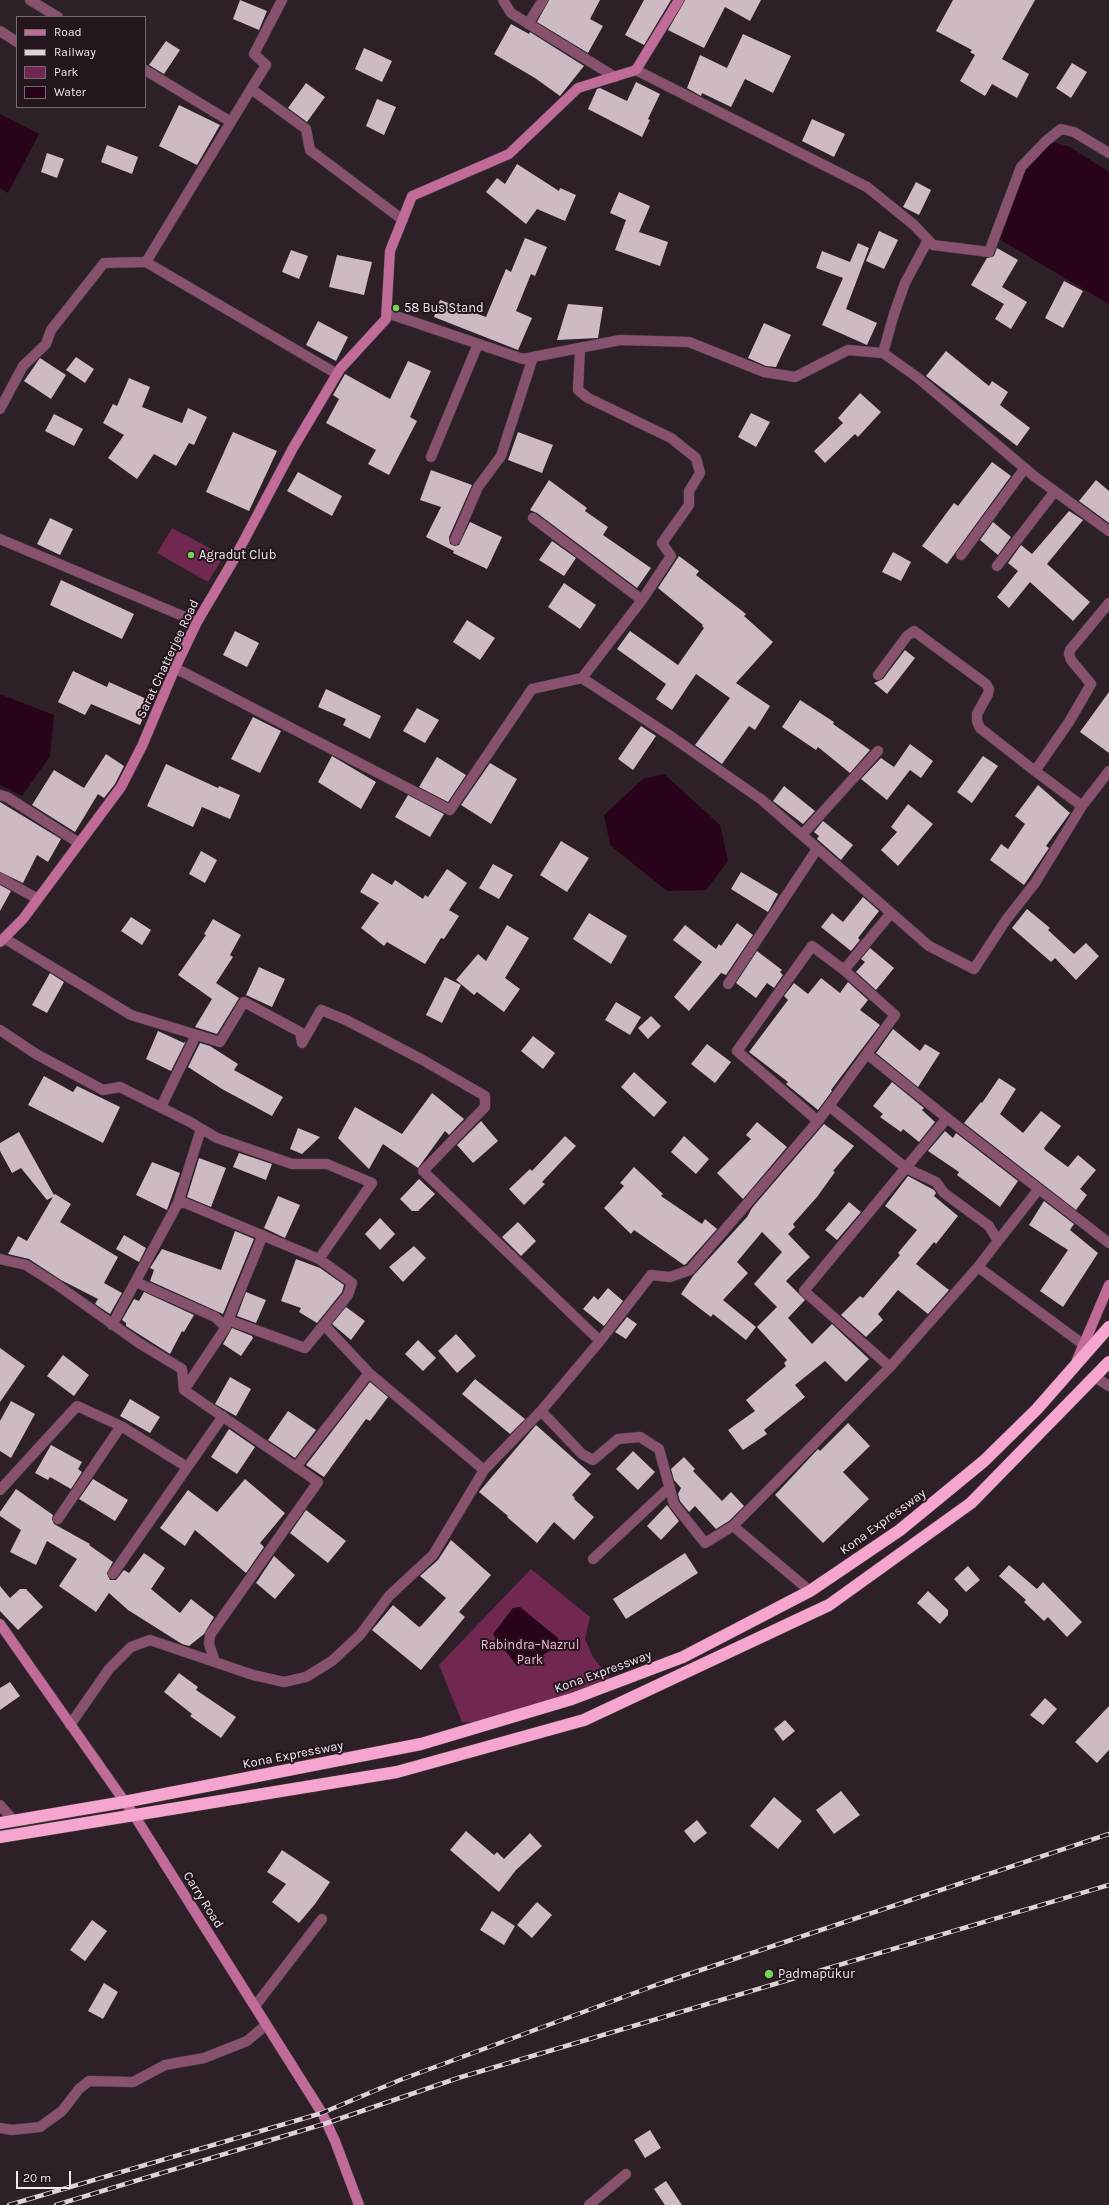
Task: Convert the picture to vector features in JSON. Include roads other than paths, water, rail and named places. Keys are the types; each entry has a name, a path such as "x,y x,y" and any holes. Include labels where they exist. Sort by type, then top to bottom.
{"highway":[{"name":"Kona Expressway","path":"0,1823 124,1802 421,1744 572,1699 683,1657 810,1591 900,1530 984,1462 1037,1409 1109,1327"},
{"path":"0,1837 397,1772 584,1720 829,1605 971,1503 1096,1377 1109,1362"}],"street":[{"path":"30,0 56,16"},
{"path":"146,262 266,65 254,54 282,0"},
{"path":"503,0 511,12 528,24 614,77"},
{"path":"528,24 543,0"},
{"path":"679,0 636,70 578,88 509,154 412,196 390,252 387,316 523,359 620,340 689,342 764,372 795,376 848,350 883,353 917,377 1025,468 1109,531"},
{"path":"0,31 16,41"},
{"path":"636,70 867,187 914,225 932,245 989,252 1021,167 1046,141 1061,129 1074,132 1109,153"},
{"path":"146,71 231,122"},
{"path":"251,89 306,129 310,150 403,220"},
{"path":"883,353 905,283 928,240"},
{"path":"0,409 23,366 46,344 51,330 104,263 146,262 338,374"},
{"name":"Sarat Chatterjee Road","path":"2,940 38,899 78,843 121,787 142,746 175,668 197,622 233,561 293,448 338,374 387,316"},
{"path":"431,457 478,344"},
{"path":"175,668 450,810 532,689 582,678 642,600 670,556 662,543 689,506 689,491 700,473 696,458 671,438 588,398 578,390 580,348"},
{"path":"456,540 478,487 501,456 533,357"},
{"path":"961,555 1025,468"},
{"path":"996,566 1055,491"},
{"path":"533,518 642,600"},
{"path":"0,539 197,622"},
{"path":"1035,771 1069,722 1091,684 1071,660 1069,654 1070,650 1109,603"},
{"path":"878,675 907,636 914,631 986,684 988,694 977,714 977,721 980,728 1082,806"},
{"path":"582,678 669,735 762,800 929,946 974,969 1006,920 1035,883 1082,806 1109,770"},
{"path":"802,835 878,751"},
{"path":"0,795 7,797 78,843"},
{"path":"728,984 817,849"},
{"path":"0,878 38,899"},
{"path":"844,970 891,913"},
{"path":"2,940 131,1015 220,1042 244,1002 300,1032 302,1043 321,1010 346,1020 421,1059 485,1096 485,1107 423,1171 600,1341"},
{"path":"70,1725 109,1669 131,1647 150,1640 253,1675 284,1682 306,1677 332,1661 360,1635 389,1596 433,1555 484,1470 541,1411 600,1341 652,1275 670,1277 690,1270 818,1121 895,1015 844,970 812,946 737,1051 818,1121"},
{"path":"0,1030 36,1054 103,1090 120,1088 161,1107 217,1138 292,1164 327,1164 372,1183 319,1259"},
{"path":"161,1107 196,1035"},
{"path":"866,1054 1038,1190 1109,1243"},
{"path":"829,1106 906,1168 936,1182 944,1193 989,1226 998,1241"},
{"path":"890,1368 804,1291 947,1118"},
{"path":"112,1325 178,1203 201,1129"},
{"path":"541,1411 582,1454 593,1460 618,1439 640,1437 659,1449 674,1504 705,1542 733,1526 890,1368 978,1267 1038,1190"},
{"path":"136,1282 227,1323 305,1348 348,1295 352,1284 319,1259 185,1203 178,1203"},
{"path":"184,1390 227,1323 263,1235"},
{"path":"0,1259 26,1266 56,1284 112,1325 182,1369 184,1390"},
{"path":"978,1267 1084,1345"},
{"path":"1075,1367 1109,1285"},
{"path":"324,1325 369,1374 484,1470"},
{"path":"296,1467 369,1374"},
{"path":"1096,1377 1109,1386"},
{"path":"184,1390 318,1482 210,1635 209,1644 215,1662"},
{"path":"0,1490 77,1406 122,1426 187,1468"},
{"path":"113,1574 223,1416"},
{"path":"58,1519 122,1426"},
{"path":"592,1559 670,1487"},
{"path":"733,1526 810,1591"},
{"name":"Carry Road","path":"0,1624 134,1815 322,2113 335,2141 359,2205"},
{"path":"0,1806 14,1821"},
{"path":"255,2006 322,1919"},
{"path":"0,2128 12,2130 40,2127 62,2111 79,2089 89,2081 133,2082 165,2065 204,2058 247,2041 266,2025"},
{"path":"589,2205 626,2174"}],"water":[{"path":"0,114 39,134 8,193 0,188"},
{"path":"1050,141 1070,147 1109,172 1109,304 997,238 1026,168"},
{"path":"0,694 54,715 50,756 22,796 0,785"},
{"path":"664,774 720,825 728,861 706,890 667,891 610,845 604,815 643,779"},
{"path":"520,1607 558,1638 558,1646 538,1658 517,1666 493,1634 513,1608"}],"railway":[{"path":"9,2205 322,2113 400,2080 656,1985 1109,1834"},
{"path":"56,2205 327,2123 458,2078 1109,1885"}],"place":[{"name":"58 Bus Stand","path":"396,308"},
{"name":"Agradut Club","path":"191,555"},
{"name":"Padmapukur","path":"769,1974"}],"park label":[{"name":"Rabindra–Nazrul Park","path":"530,1652"}]}
